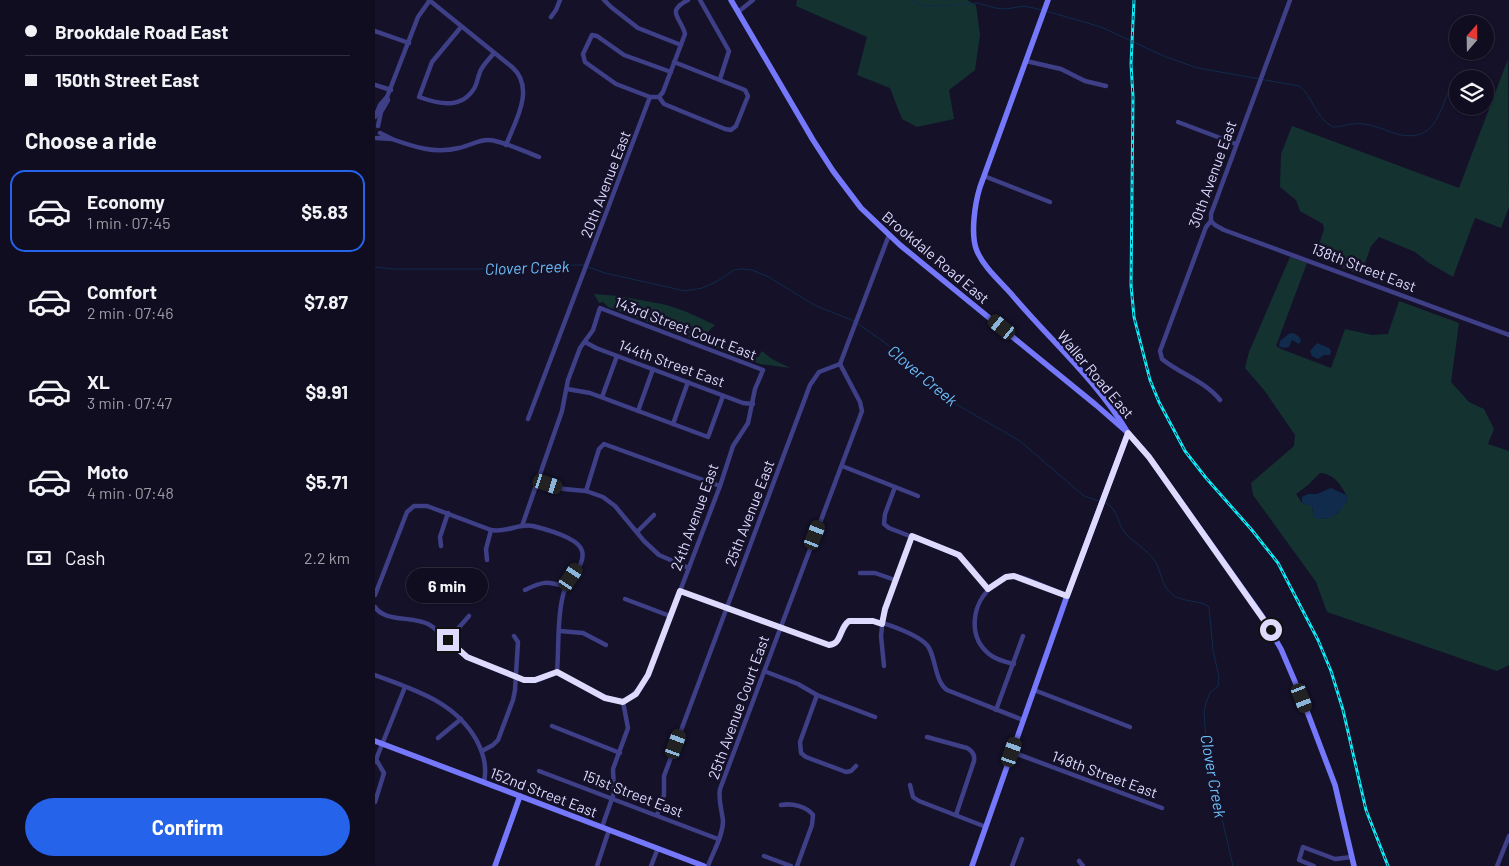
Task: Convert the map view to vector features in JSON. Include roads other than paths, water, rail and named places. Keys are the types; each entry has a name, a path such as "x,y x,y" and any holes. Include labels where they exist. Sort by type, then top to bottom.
{"main road":[{"name":"Brookdale Road East","path":"731,0 833,171 861,208 889,235 1128,433 1149,457 1262,616 1277,642 1335,785 1354,866"},
{"name":"Waller Road East","path":"972,866 1067,596 1128,433 1119,418 1093,386 1028,314 978,253 974,237 977,196 983,176 1048,0"},
{"name":"152nd Street East","path":"375,741 704,866"},
{"path":"495,866 520,796"}],"street":[{"path":"375,118 380,105 391,90 418,17 430,0 517,71 524,91 522,102 506,145"},
{"path":"551,17 560,0"},
{"path":"604,0 611,8 638,28 681,45"},
{"path":"659,97 663,92 675,62 685,32 675,12 679,2 688,0"},
{"path":"700,0 729,51 720,79"},
{"path":"738,12 753,0"},
{"name":"30th Avenue East","path":"1220,400 1207,388 1180,372 1160,357 1160,351 1196,254 1211,221 1211,214 1236,144 1290,0"},
{"path":"461,27 432,62 419,97 444,104 453,104 463,99 473,90 482,67 494,53"},
{"path":"375,31 409,43"},
{"path":"659,97 651,97 609,80 585,62 583,54 592,35 600,37 624,55 671,72"},
{"path":"1026,61 1061,69 1085,81 1106,86"},
{"path":"659,97 663,104 725,129 731,130 737,126 748,96 747,92 743,88 675,62"},
{"path":"375,85 391,90"},
{"path":"387,97 388,100 376,125 379,132 392,139 430,151 449,150 486,140 539,157"},
{"name":"20th Avenue East","path":"528,419 651,97"},
{"path":"1178,122 1236,144"},
{"path":"379,132 375,139 392,139"},
{"path":"983,176 1050,202"},
{"name":"138th Street East","path":"1211,221 1215,226 1224,230 1509,336"},
{"path":"840,364 889,235"},
{"name":"143rd Street Court East","path":"585,342 593,330 600,308 763,370"},
{"path":"522,526 562,411 577,356 585,342"},
{"name":"144th Street East","path":"585,342 723,396 743,403 753,404"},
{"path":"602,397 617,356"},
{"name":"25th Avenue Court East","path":"708,866 722,830 723,821 719,803 720,789 842,466 862,408 840,364"},
{"name":"25th Avenue East","path":"657,815 665,794 664,776 810,385 819,372 840,364"},
{"path":"637,411 653,369"},
{"name":"24th Avenue East","path":"623,702 640,689 648,675 720,486 733,446 748,422 755,389 763,370"},
{"path":"673,424 688,382"},
{"path":"567,389 584,391 602,397 708,437 723,396"},
{"path":"586,491 599,448 604,444 720,486"},
{"path":"842,466 918,496"},
{"path":"537,480 564,489 596,494 610,502 659,555 689,568"},
{"path":"895,487 885,514 884,524 959,555 990,588"},
{"path":"375,595 409,510 414,506 427,506 491,530 532,526 572,540 581,547 582,558 566,587 561,607 557,672"},
{"path":"441,546 440,537 449,513"},
{"path":"637,532 654,515"},
{"path":"487,560 486,549 491,530"},
{"path":"884,666 882,624 895,580 912,536"},
{"path":"860,573 875,572 895,580"},
{"path":"1013,664 991,656 985,651 978,638 975,628 975,616 982,598 990,588 1006,577 1014,576 1067,596"},
{"path":"525,590 538,583 546,582 566,587"},
{"path":"680,591 829,645 837,642 843,627 849,621 873,621 917,637 927,644 944,687 952,693 1023,720"},
{"path":"625,599 671,616"},
{"path":"375,607 385,616 410,618 426,623 467,657 516,677 531,681 557,672 605,698 623,702 629,728 613,769 615,787 601,827"},
{"path":"448,640 469,616"},
{"path":"560,631 583,634 606,645"},
{"path":"482,751 493,746 498,740 513,700 518,642 514,636"},
{"path":"996,710 1023,636"},
{"path":"764,671 798,684 817,695 875,717"},
{"path":"375,675 438,701 461,719 482,751 486,769 484,782"},
{"path":"375,802 384,773 376,761 405,687"},
{"path":"1034,690 1130,727"},
{"path":"817,695 800,742 800,751 806,757 847,772 856,766"},
{"path":"438,738 461,719"},
{"path":"551,726 620,752"},
{"path":"927,737 967,748 973,753 974,761 956,815"},
{"name":"148th Street East","path":"1012,752 1162,808"},
{"name":"151st Street East","path":"539,771 718,839"},
{"path":"909,785 915,799 986,827"},
{"path":"781,805 799,806 809,811 813,816 812,825 797,866"},
{"path":"597,866 609,830"},
{"path":"1497,866 1509,836"},
{"path":"1012,866 1022,839"},
{"path":"1314,866 1299,860 1303,847 1335,859 1353,857"},
{"path":"651,866 657,848"},
{"path":"764,856 791,866"},
{"path":"1333,866 1335,859"},
{"path":"1079,861 1083,866"}],"water":[{"path":"1290,333 1300,338 1299,344 1292,340 1289,347 1283,348 1279,346 1280,341"},
{"path":"1317,343 1329,348 1331,351 1330,355 1324,355 1318,359 1312,356 1310,351"},
{"path":"1331,488 1346,495 1348,499 1339,512 1334,515 1325,519 1314,517 1312,506 1302,503 1302,497 1308,494 1317,494"}],"waterway":[{"path":"910,0 923,6 978,3 995,8 1006,9 1024,6 1042,10"},
{"path":"1046,11 1101,27 1166,57 1198,68 1299,86 1322,118 1333,127 1359,124 1373,126 1401,135 1412,136 1421,134 1434,124 1449,90"},
{"name":"Clover Creek","path":"375,267 393,269 481,269 495,267 514,269 538,265 584,265"},
{"name":"Clover Creek","path":"588,267 605,273 685,291 702,288 716,282 734,270 752,270 769,277 814,305 854,321 887,344 918,375 949,400 1020,441 1084,496 1099,501"},
{"name":"Clover Creek","path":"1106,503 1113,509 1126,534 1155,561 1167,589 1177,597 1205,604 1209,607 1213,650 1219,677 1218,686 1210,693 1204,712 1207,755 1233,866"}],"railway":[{"path":"1134,0 1131,64 1133,97 1131,285 1134,317 1150,380 1159,402 1185,451 1278,563 1318,640 1331,671 1343,710 1366,810 1388,866"}]}
